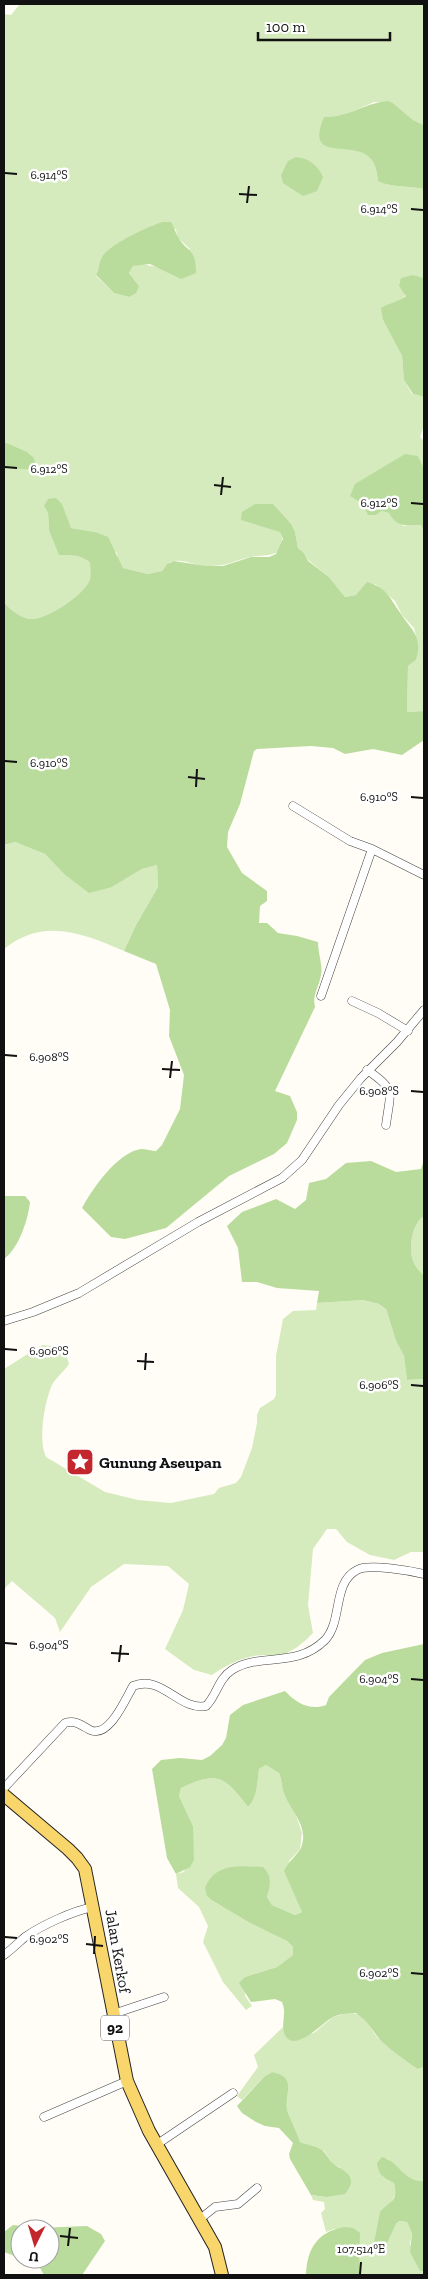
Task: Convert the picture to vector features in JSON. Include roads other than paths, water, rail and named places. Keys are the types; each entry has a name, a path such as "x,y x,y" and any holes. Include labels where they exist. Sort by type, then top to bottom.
{"main road":[{"name":"Jalan Kerkof","path":"4,1795 77,1858 87,1875 127,2080 138,2110 156,2145 215,2246 222,2275"}],"street":[{"path":"293,806 350,841 372,849 424,875"},
{"path":"321,996 372,849"},
{"path":"352,1001 378,1013 408,1031"},
{"path":"4,1321 41,1309 79,1293 198,1222 282,1178 302,1160 339,1105 368,1070 408,1031 424,1010"},
{"path":"416,1020 424,1025"},
{"path":"368,1070 385,1082 390,1089 386,1125"},
{"path":"4,1788 65,1723 72,1721 93,1731 100,1730 115,1718 133,1686 149,1682 191,1705 206,1706 221,1681 231,1670 246,1663 294,1658 312,1650 332,1630 344,1582 351,1573 359,1568 403,1569 424,1574"},
{"path":"4,1955 25,1937 81,1909 93,1907"},
{"path":"113,2014 164,1997"},
{"path":"44,2118 127,2080"},
{"path":"156,2145 233,2093"},
{"path":"200,2219 215,2207 238,2204 257,2188"}],"place":[{"name":"Gunung Aseupan","path":"80,1462"}]}
